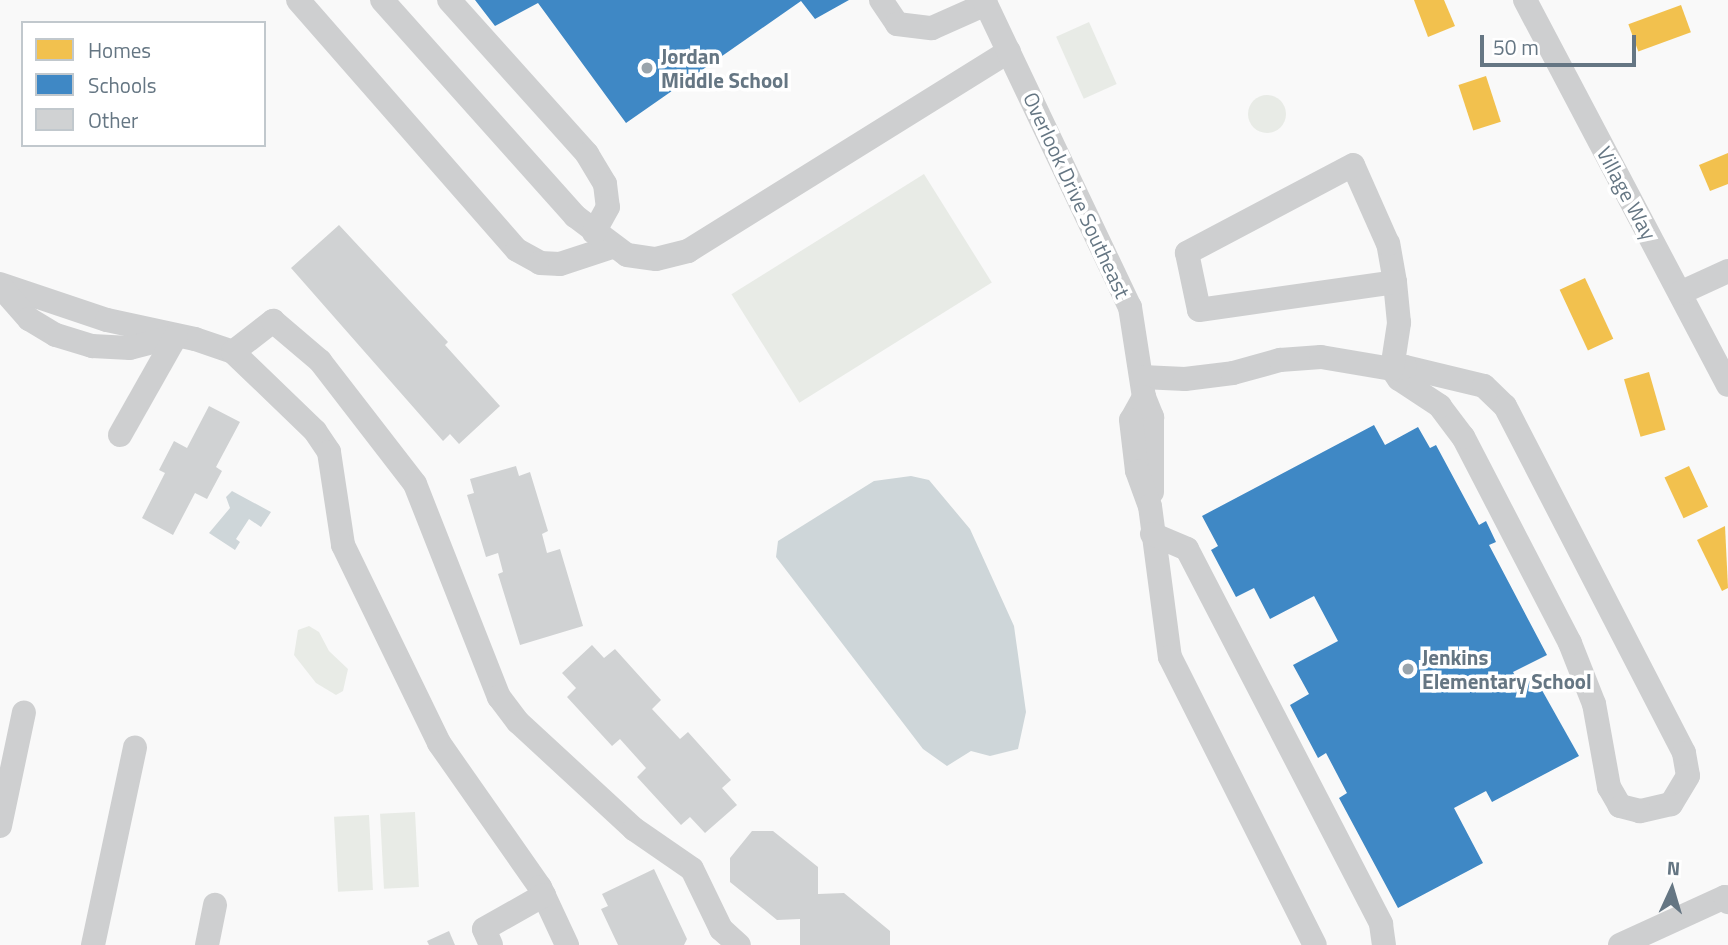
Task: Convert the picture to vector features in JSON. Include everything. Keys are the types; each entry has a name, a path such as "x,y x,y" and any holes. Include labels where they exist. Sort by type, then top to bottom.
{"street":[{"path":"298,0 517,250 540,263 560,264 603,240"},
{"path":"382,0 603,240 627,255 656,259 688,251 1009,51"},
{"path":"449,0 587,154 605,184 608,207 603,240"},
{"path":"881,0 897,24 932,28 985,2"},
{"name":"Village Way","path":"1525,0 1728,385"},
{"name":"Overlook Drive Southeast","path":"985,2 1120,283 1137,335 1143,387 1152,417 1150,506 1170,657 1315,945"},
{"path":"1143,387 1233,373 1279,360 1321,357 1392,369 1459,377 1484,386 1505,406 1684,753 1688,776 1671,804 1640,811 1620,806 1609,787 1594,704 1570,643 1463,437 1440,406 1399,379 1392,369 1399,323 1395,282 1388,244 1353,165 1187,253 1199,310 1395,282"},
{"path":"1680,293 1728,271"},
{"path":"0,285 83,313 233,352 279,392 329,452 343,545 439,743 544,895 567,945"},
{"path":"0,285 29,319 77,341 130,348 176,336"},
{"path":"77,341 83,313"},
{"path":"233,352 272,321 320,362 415,484 499,697 518,722 634,829 692,869 721,929 738,945"},
{"path":"120,436 176,336"},
{"path":"1153,534 1187,550 1381,924 1384,945"},
{"path":"0,826 24,712"},
{"path":"93,945 135,747"},
{"path":"491,945 484,929 544,895"},
{"path":"1620,945 1725,897 1728,902"},
{"path":"207,945 215,905"}],"shaded area":[{"path":"1089,22 1117,84 1084,99 1056,37"},
{"path":"1267,95 1280,101 1286,114 1280,127 1267,133 1254,127 1248,114 1254,101"},
{"path":"924,174 992,283 799,403 731,294"},
{"path":"911,476 929,480 970,529 1014,626 1026,712 1018,749 990,756 971,751 947,766 923,749 776,557 778,541 874,481"},
{"path":"232,491 271,512 261,527 249,519 236,539 240,542 235,550 209,533 230,508 226,497"},
{"path":"309,626 319,632 329,651 348,669 343,691 336,695 316,683 294,655 298,630"},
{"path":"415,812 419,887 384,889 380,814"},
{"path":"369,815 373,890 338,892 334,817"}],"building: Homes":[{"path":"1414,0 1444,0 1455,26 1428,37"},
{"path":"1681,5 1691,32 1638,51 1628,24"},
{"path":"1486,76 1501,122 1473,131 1458,85"},
{"path":"1728,153 1728,184 1710,191 1699,165"},
{"path":"1585,278 1613,339 1588,351 1560,290"},
{"path":"1649,372 1666,430 1641,437 1624,379"},
{"path":"1689,466 1708,507 1684,518 1665,477"},
{"path":"1725,526 1728,588 1722,591 1697,540"}],"building: Schools":[{"name":"Jordan Middle School","path":"475,0 849,0 815,19 801,1 626,123 538,3 495,26"},
{"name":"Jenkins Elementary School","path":"1374,425 1385,445 1418,427 1430,448 1436,445 1479,525 1486,521 1496,542 1489,545 1547,655 1513,672 1520,684 1534,676 1579,756 1492,802 1486,791 1454,808 1483,863 1398,908 1339,798 1347,793 1326,753 1318,758 1290,705 1309,694 1293,665 1338,641 1314,596 1270,619 1254,588 1236,597 1211,550 1218,546 1202,516"}],"building: Other":[{"path":"339,225 448,342 445,345 500,406 459,444 450,434 443,441 291,268"},
{"path":"209,406 240,422 216,467 222,471 207,499 195,493 173,535 142,518 165,473 159,470 174,441 187,448"},
{"path":"516,466 519,476 530,472 548,531 542,534 547,553 560,549 583,626 520,645 498,574 503,572 498,553 486,557 467,495 474,493 470,479"},
{"path":"592,645 604,658 615,649 661,700 652,709 680,739 688,732 731,780 722,788 737,805 705,833 690,817 681,825 637,777 646,768 620,739 612,746 567,697 576,688 562,673"},
{"path":"752,831 773,831 818,867 818,894 844,893 890,931 890,945 800,945 800,919 777,920 730,882 730,858"},
{"path":"654,869 687,939 684,945 618,945 601,909 608,906 602,894"},
{"path":"449,931 455,945 429,945 427,941"}],"place":[{"name":"Jordan Middle School","path":"647,68"},
{"name":"Jenkins Elementary School","path":"1408,669"}]}
